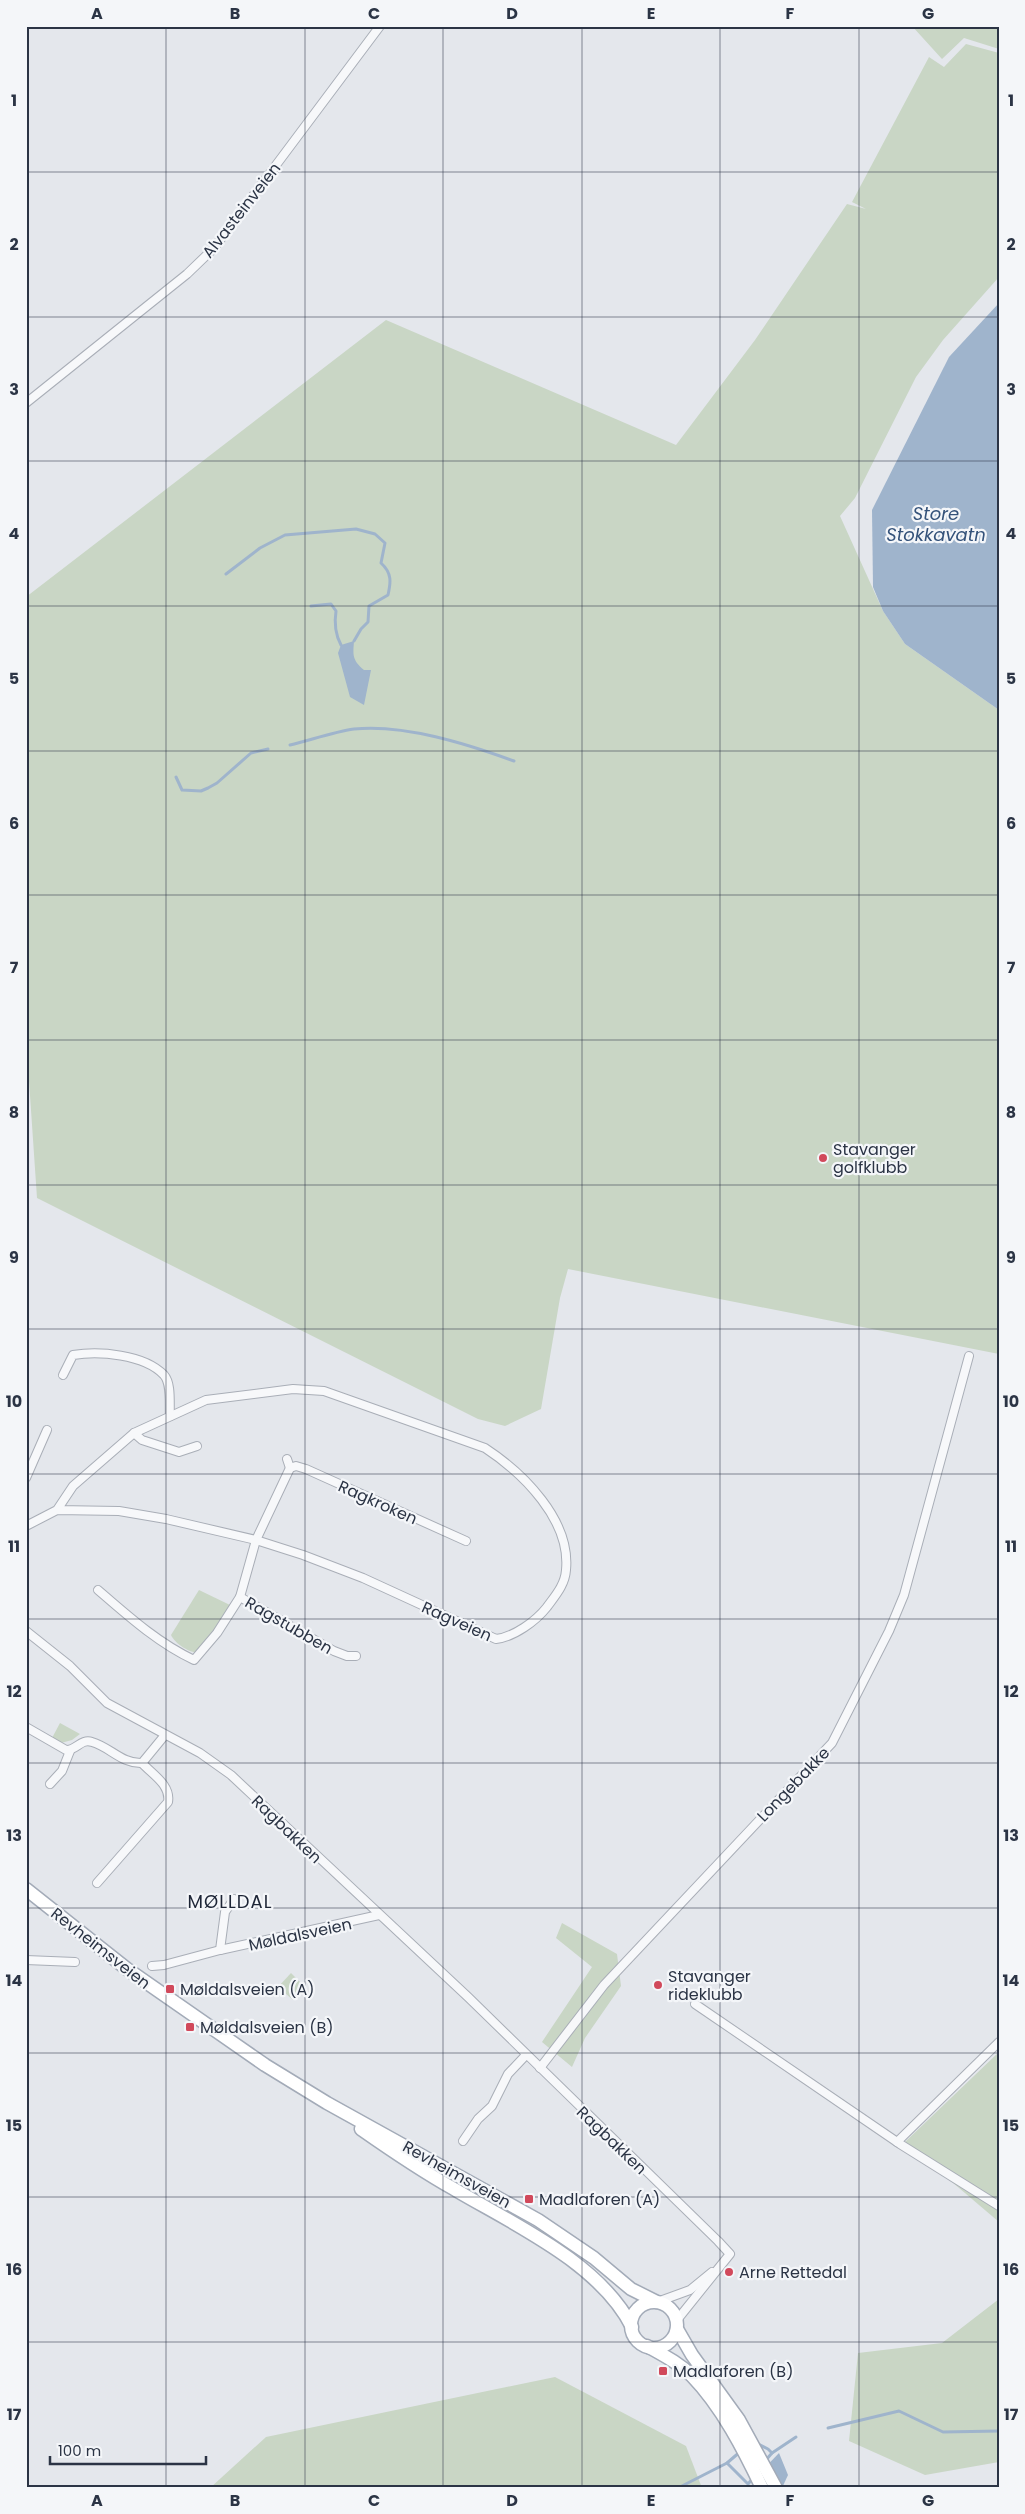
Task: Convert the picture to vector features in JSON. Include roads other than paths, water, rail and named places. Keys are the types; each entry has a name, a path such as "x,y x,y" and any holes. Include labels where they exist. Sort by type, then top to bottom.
{"main road":[{"name":"Revheimsveien","path":"26,1888 127,1969 265,2065 327,2103 538,2220 594,2258 631,2289 657,2302"},
{"name":"Revheimsveien","path":"327,2103 402,2157 529,2233 568,2260 616,2300 632,2327"},
{"path":"762,2488 722,2406 692,2355 671,2309 657,2302 650,2302 638,2309 632,2320 632,2327 638,2341 669,2358 722,2406 756,2448 776,2488"},
{"path":"647,2346 664,2345 671,2340 677,2325"}],"street":[{"name":"Alvasteinveien","path":"26,403 187,274 214,248 380,26"},
{"path":"63,1375 73,1355 98,1353 130,1358 148,1365 165,1375 169,1388 170,1416"},
{"name":"Longebakke","path":"540,2068 604,1985 832,1743 889,1631 904,1595 968,1356"},
{"name":"Ragveien","path":"26,1526 57,1510 119,1511 166,1519 256,1540 356,1575 496,1639 511,1635 542,1613 561,1587 566,1572 563,1540 539,1497 508,1465 485,1448 350,1400 310,1389 293,1389 206,1400 134,1433 73,1486 57,1510"},
{"path":"26,1478 47,1430"},
{"path":"134,1433 142,1440 179,1452 197,1446"},
{"path":"240,1597 256,1540 290,1468 287,1459"},
{"name":"Ragkroken","path":"290,1468 296,1466 306,1469 466,1541"},
{"name":"Ragstubben","path":"98,1590 141,1627 172,1649 194,1660 217,1633 240,1597 334,1651 347,1656 356,1656"},
{"name":"Ragbakken","path":"26,1631 70,1666 107,1703 200,1753 231,1775 540,2068 730,2254 719,2266 677,2325"},
{"path":"26,1728 70,1751"},
{"path":"142,1763 166,1735"},
{"path":"50,1784 62,1771 70,1751 81,1743 92,1742 131,1763 142,1763 167,1788 168,1802 97,1883"},
{"path":"220,1950 225,1912 234,1899"},
{"name":"Møldalsveien","path":"152,1966 164,1965 220,1950 379,1915"},
{"path":"26,1960 75,1962"},
{"path":"695,2004 897,2142 999,2206"},
{"path":"897,2142 926,2116 999,2042"},
{"path":"463,2141 478,2119 492,2106 508,2074 526,2055"},
{"path":"657,2302 690,2290 719,2266"}],"water":[{"name":"Store Stokkavatn","path":"999,303 999,710 905,644 883,611 873,587 872,510 949,357"},
{"path":"354,641 355,660 364,670 371,670 364,705 350,697 338,653 341,645"},
{"path":"779,2453 788,2475 782,2488 772,2488 756,2477"}],"waterway":[{"path":"226,574 260,548 285,535 356,529 375,534 385,543 381,563 389,574 389,590 388,595 369,606 368,622 354,641"},
{"path":"311,606 331,604 336,611 337,637 341,645"},
{"path":"290,745 354,729 374,728 415,732 456,742 514,761"},
{"path":"176,777 182,790 201,791 217,783 251,753 268,749"},
{"path":"828,2428 899,2411 943,2432 999,2431"},
{"path":"765,2461 772,2453 796,2437"},
{"path":"756,2443 772,2453"},
{"path":"678,2488 727,2463 741,2451"},
{"path":"727,2463 748,2484 753,2478"}],"place":[{"name":"Stavanger golfklubb","path":"823,1158"},
{"name":"Stavanger rideklubb","path":"658,1985"},
{"name":"Møldalsveien (A)","path":"170,1989"},
{"name":"Møldalsveien (B)","path":"190,2027"},
{"name":"Madlaforen (A)","path":"529,2199"},
{"name":"Arne Rettedal","path":"729,2272"},
{"name":"Madlaforen (B)","path":"663,2371"}],"district":[{"name":"MØLLDAL","path":"230,1902"}]}
